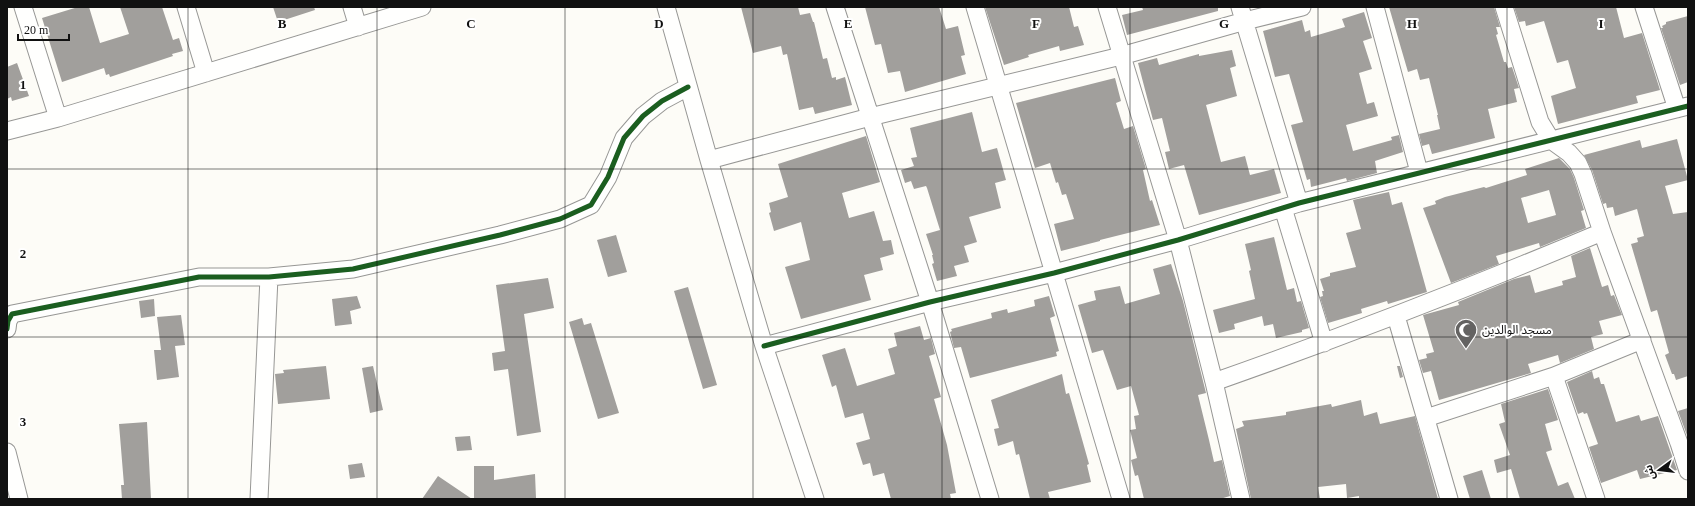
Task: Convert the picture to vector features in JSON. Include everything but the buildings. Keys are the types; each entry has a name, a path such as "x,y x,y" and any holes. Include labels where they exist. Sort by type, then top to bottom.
{"street":[{"path":"23,7 58,118"},
{"path":"186,7 206,73"},
{"path":"352,7 358,26"},
{"path":"7,131 58,118 422,7"},
{"path":"666,7 708,160 764,346 815,499"},
{"path":"835,7 930,302 990,499"},
{"path":"975,7 1121,499"},
{"path":"1107,7 1178,240 1214,382 1241,499"},
{"path":"708,160 999,84 1121,56 1242,14 1302,7"},
{"path":"1375,7 1420,172"},
{"path":"1504,7 1540,122 1551,140 1569,153 1578,163 1583,174 1602,232 1688,471"},
{"path":"764,346 930,302 1054,273 1178,240 1291,205 1682,107 1644,7"},
{"path":"1242,14 1291,205 1324,343"},
{"path":"7,329 8,321 12,314 199,278 269,277 354,269 500,235 560,219 591,205 608,177 624,138 643,116 662,101 688,87"},
{"path":"1214,382 1396,316 1503,274 1602,232"},
{"path":"259,499 269,277"},
{"path":"1396,316 1449,499"},
{"path":"1426,418 1554,376 1642,340"},
{"path":"1554,376 1596,499"},
{"path":"7,452 20,499"}],"cycle path":[{"path":"7,329 8,321 12,314 199,277 269,277 353,269 500,235 560,219 591,205 608,177 624,138 643,116 662,101 688,87"},
{"path":"764,346 930,302 1054,273 1178,240 1299,203 1688,106"}],"place":[{"name":"مسجد الوالدين","path":"1466,350"}]}
